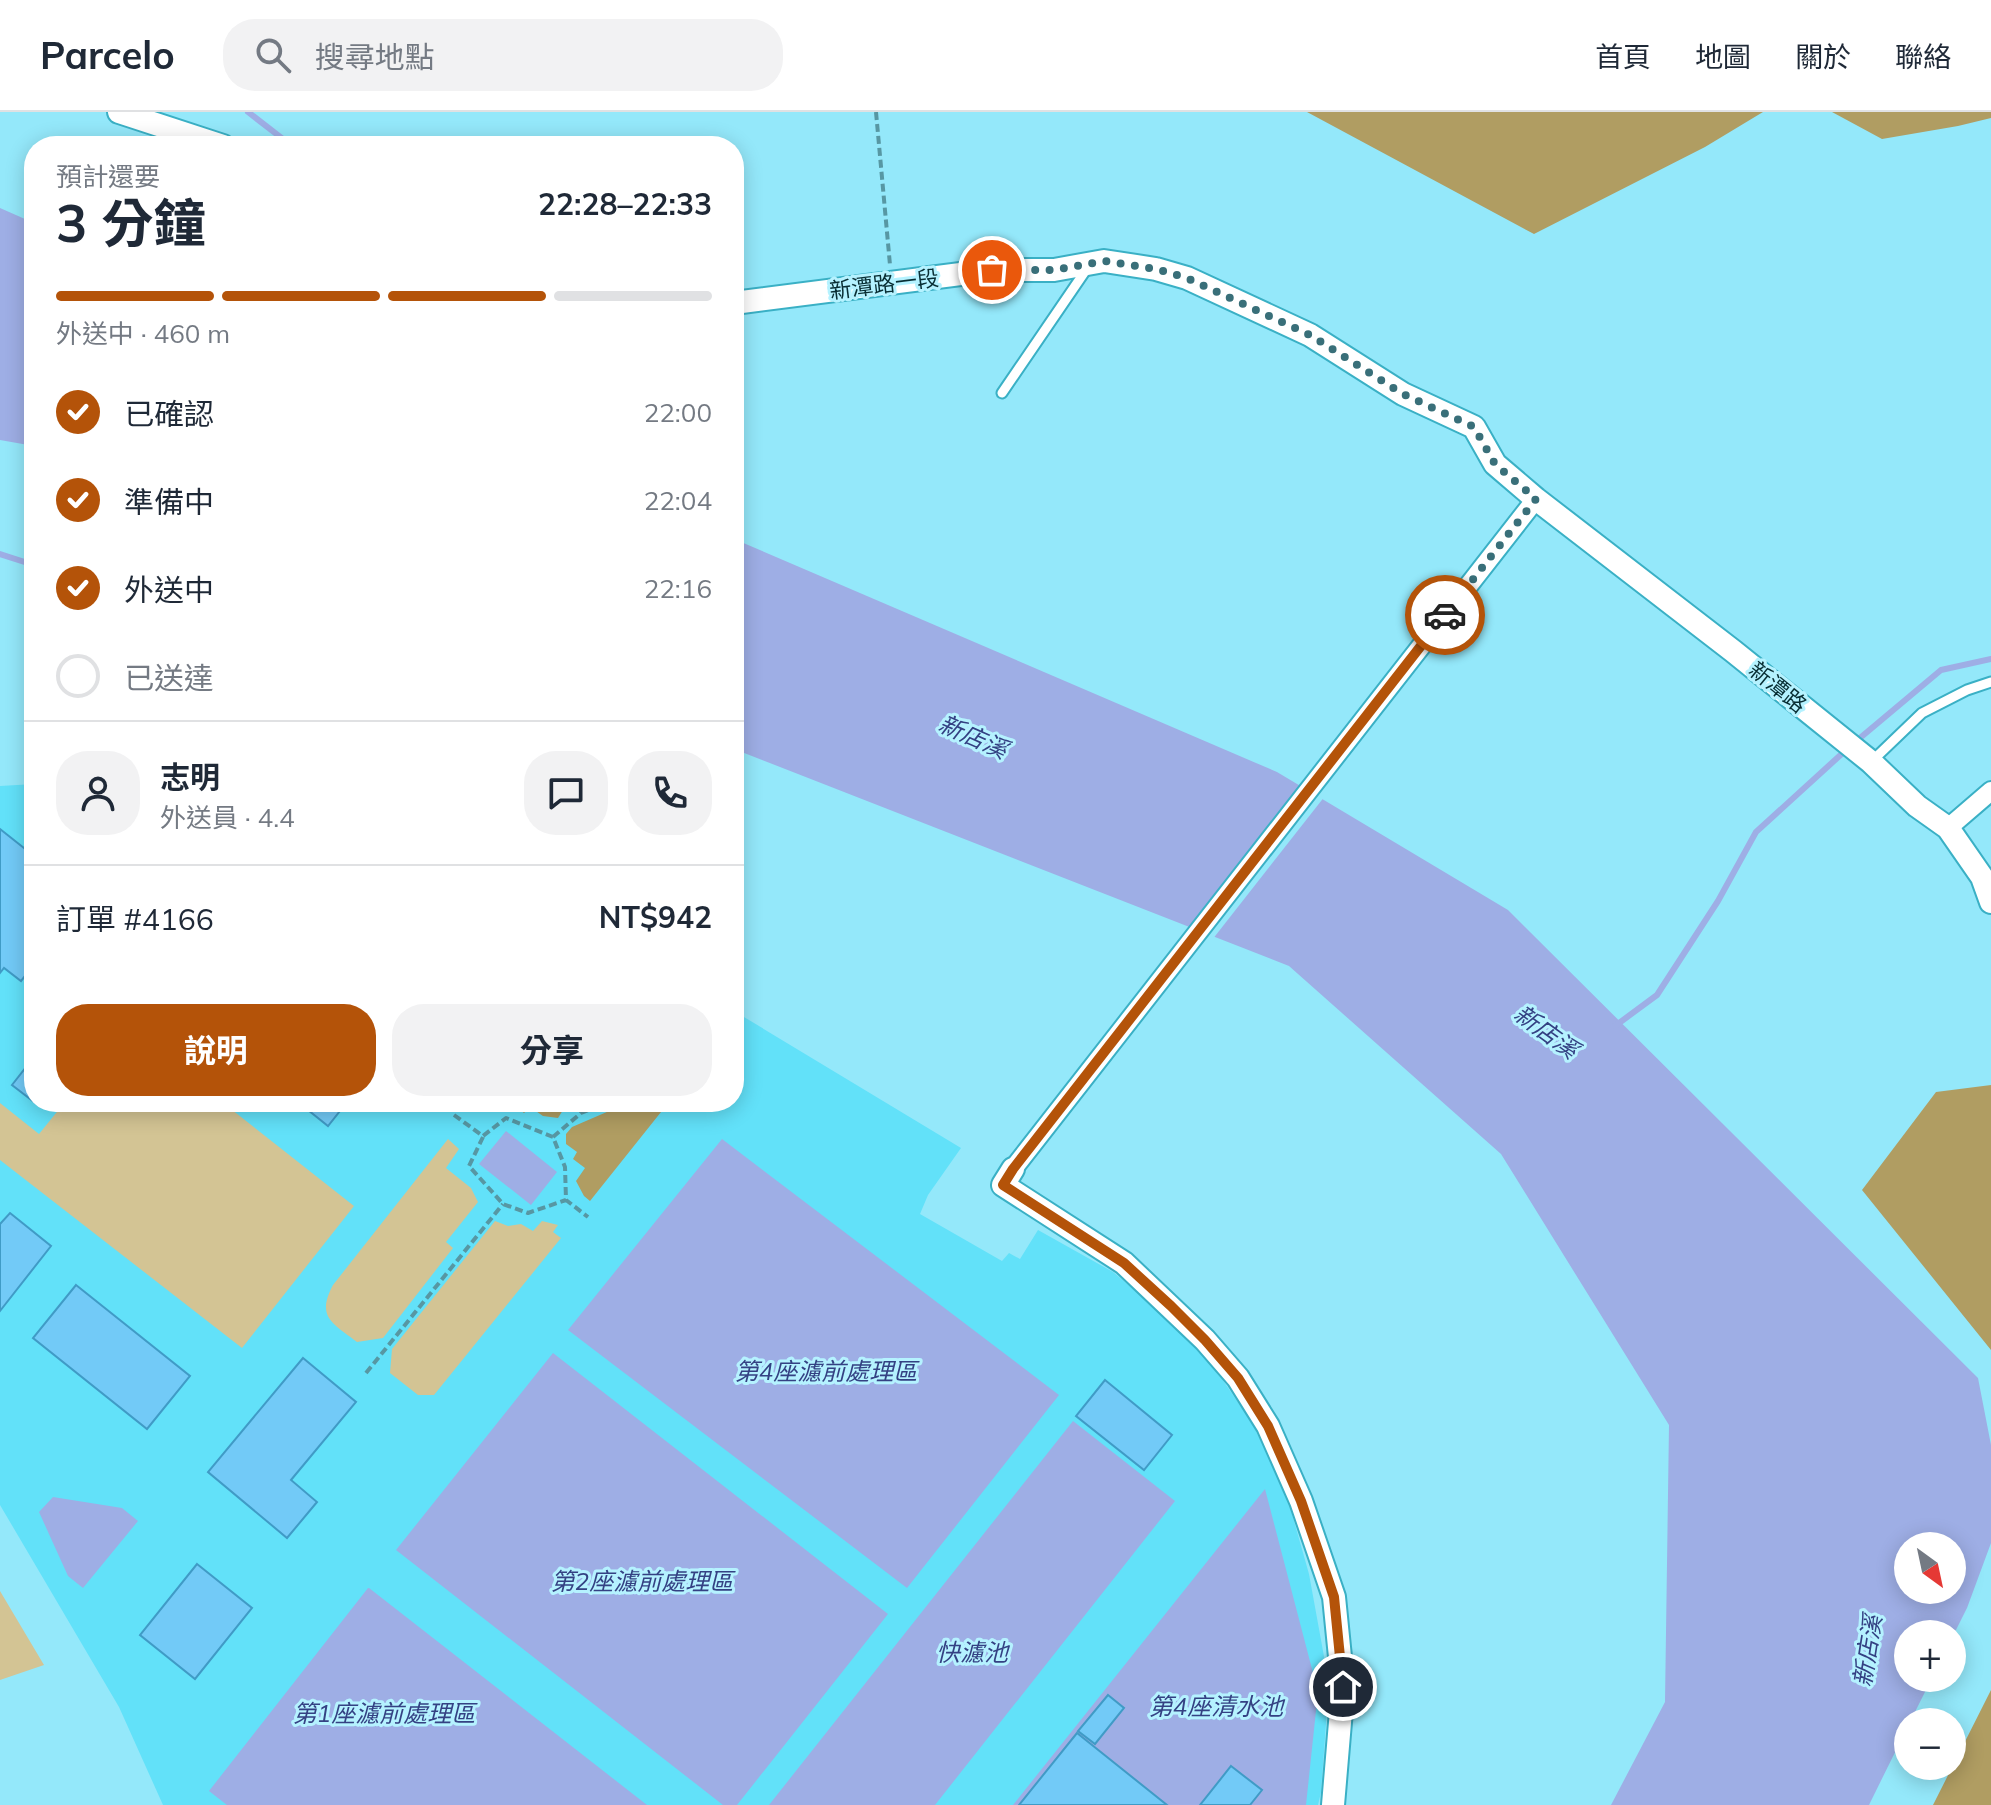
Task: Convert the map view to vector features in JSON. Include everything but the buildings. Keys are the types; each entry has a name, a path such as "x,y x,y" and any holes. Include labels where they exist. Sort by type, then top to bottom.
{"street":[{"path":"119,112 192,136"},
{"name":"新潭路一段","path":"744,302 992,270 1054,270 1104,261 1156,269 1187,278 1310,335 1403,394 1474,427 1495,464 1536,499"},
{"path":"1333,1805 1343,1687 1334,1597 1301,1501 1268,1426 1238,1378 1213,1349 1133,1271 1003,1185 1536,499"},
{"name":"新潭路","path":"1536,499 1733,651 1866,758 1917,806 1948,828 1982,877 1991,902"},
{"path":"1948,828 1991,791"}],"lane":[{"path":"1002,393 1090,264"},
{"path":"1866,758 1922,713 1967,690 1991,682"}],"path":[{"path":"876,112 892,282"},
{"path":"553,1137 581,1113"},
{"path":"454,1115 483,1136"},
{"path":"506,1118 553,1137 565,1167 566,1200 528,1213 503,1204 469,1166 483,1136 506,1118"},
{"path":"566,1200 588,1217"},
{"path":"366,1373 503,1204"}],"shaded area":[{"path":"1307,112 1763,112 1705,147 1534,234"},
{"path":"1832,112 1991,112 1991,118 1882,139"},
{"path":"24,785 24,1112 744,1112 744,1017 961,1148 928,1195 920,1214 1002,1261 1009,1253 1020,1259 1038,1230 1113,1272 1178,1326 1216,1370 1252,1423 1285,1489 1309,1574 1329,1684 1318,1805 163,1805 119,1707 0,1505 0,786"},
{"path":"1991,1085 1991,1350 1862,1190 1936,1092"},
{"path":"0,1103 39,1134 57,1112 235,1112 354,1206 242,1348 0,1160"},
{"path":"537,1112 562,1112 558,1118"},
{"path":"607,1112 661,1112 590,1201 576,1181 585,1168 573,1159 577,1152 566,1144 566,1134 572,1127"},
{"path":"448,1139 459,1149 446,1168 471,1188 478,1202 446,1242 453,1248 383,1338 357,1342 329,1318 326,1305 328,1296 333,1285"},
{"path":"495,1221 508,1226 521,1224 533,1231 542,1221 558,1225 553,1232 561,1238 434,1395 418,1395 390,1373 392,1349"},
{"path":"0,1591 44,1665 0,1680"},
{"path":"1991,1690 1991,1805 1933,1805 1946,1780 1966,1780 1966,1740"}],"water":[{"path":"0,208 24,219 24,444 0,440"},
{"name":"新店溪","path":"744,543 1277,772 1508,910 1978,1378 1991,1445 1991,1543 1961,1620 1894,1620 1894,1692 1925,1692 1917,1708 1894,1708 1894,1754 1869,1805 1611,1805 1665,1702 1669,1425 1501,1154 1289,966 744,753"},
{"path":"506,1131 557,1172 531,1205 479,1164"},
{"name":"第4座濾前處理區","path":"722,1139 1059,1395 907,1588 568,1330"},
{"name":"第2座濾前處理區","path":"553,1353 888,1614 737,1805 723,1805 396,1550"},
{"name":"快濾池","path":"1073,1421 1175,1501 935,1805 769,1805"},
{"name":"第4座清水池","path":"1265,1489 1318,1692 1306,1805 1013,1805"},
{"path":"53,1497 122,1508 138,1521 83,1588 68,1576 39,1512"},
{"name":"第1座濾前處理區","path":"368,1588 647,1805 227,1805 209,1791"}],"pier":[{"path":"1302,783 1325,796 1212,940 1187,931"}],"waterway":[{"path":"248,112 279,136"},
{"path":"0,554 24,562"},
{"path":"1854,743 1941,670 1991,659"},
{"path":"1615,1026 1657,995 1718,901 1756,832 1846,750"}],"way so far":[{"path":"992,270 1054,270 1104,261 1156,269 1187,278 1310,335 1403,394 1474,427 1495,464 1536,499 1445,615"}],"route":[{"path":"1343,1687 1334,1597 1301,1501 1268,1426 1238,1378 1205,1340 1124,1263 1003,1185 1445,615"}]}
